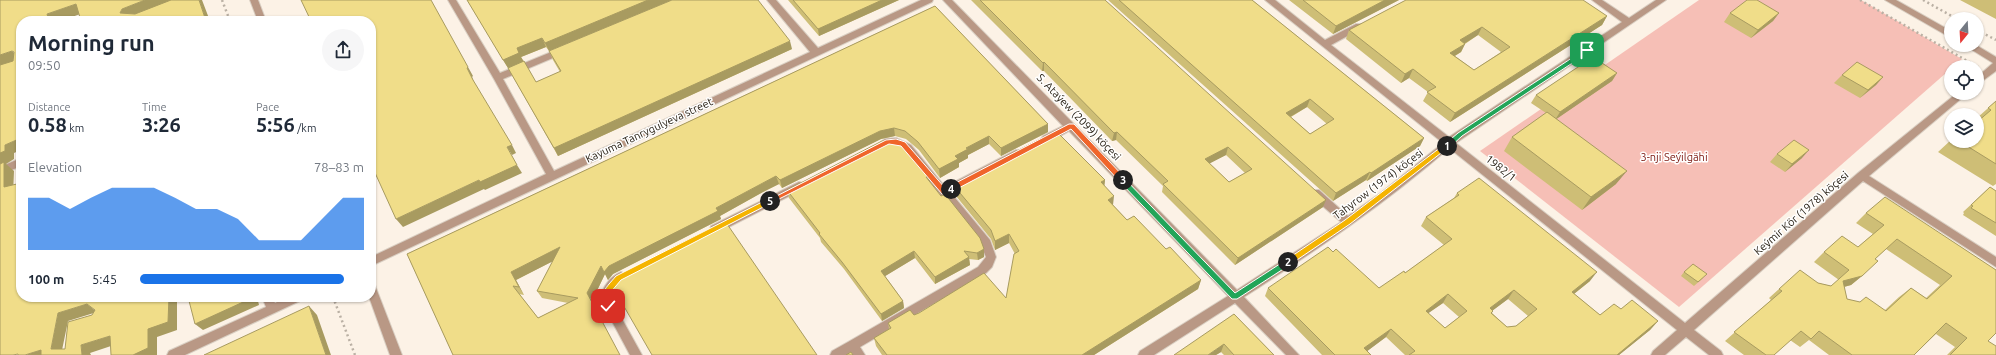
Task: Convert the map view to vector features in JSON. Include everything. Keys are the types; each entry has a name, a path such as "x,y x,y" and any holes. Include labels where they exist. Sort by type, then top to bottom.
{"street":[{"path":"254,0 260,16"},
{"path":"452,0 498,78 552,176"},
{"path":"772,0 816,52"},
{"name":"Kayuma Tanrygulyeva street","path":"376,260 929,0"},
{"name":"S. Ataýew (2099) köçesi","path":"947,0 1293,355"},
{"name":"1982/1","path":"1269,0 1718,355"},
{"path":"1596,0 1629,22"},
{"name":"Tahyrow (1974) köçesi","path":"1144,355 1348,222 1460,134 1662,0"},
{"path":"1889,0 1944,31"},
{"path":"1325,44 1367,22"},
{"path":"498,78 576,45"},
{"path":"1982,52 1996,60"},
{"path":"1984,76 1996,66"},
{"name":"Keýmir Kör (1978) köçesi","path":"1657,355 1862,176 1954,100"},
{"path":"944,192 1071,126"},
{"path":"836,355 982,270 988,264 991,257 986,243 903,144 888,142 873,148"},
{"path":"0,171 16,164"},
{"path":"1862,176 1996,263"},
{"path":"703,235 809,181"},
{"path":"1307,185 1348,222"},
{"path":"632,271 618,278 611,285 607,292 606,299 636,355"},
{"path":"376,301 396,355"},
{"path":"269,302 272,309"},
{"path":"173,355 287,302"},
{"path":"852,345 859,355"}],"path":[{"path":"222,0 228,16"},
{"path":"1860,0 1988,73"},
{"path":"1923,0 1945,12"},
{"path":"1984,34 1996,40"},
{"path":"335,302 355,355"}],"green space":[{"name":"3-nji Seýilgähi","path":"1699,0 1861,0 1944,48 1944,52 1950,52 1962,59 1944,60 1944,75 1679,307 1480,151"}],"building":[{"path":"0,0 145,0 122,9 120,13 135,14 171,0 199,0 204,16 80,16 76,4 47,14 48,16 16,16 16,140 5,145 5,151 0,153 0,65 13,61 14,52 12,51 0,55"},
{"path":"301,0 431,0 468,67 467,68 473,80 512,145 507,147 517,165 480,182 479,180 396,219 376,175 376,16 309,16"},
{"path":"467,0 648,0 545,43 542,38 517,48 519,53 503,60"},
{"path":"672,0 758,0 790,41 554,148 508,68 524,61 536,82 561,71 549,51"},
{"path":"793,0 882,0 818,29"},
{"path":"980,0 1105,0 1326,200 1238,258 1163,184 1168,181 1117,132 1114,133 1044,62 1043,63","holes":["1228,147 1252,169 1229,182 1205,159"]},
{"path":"1119,0 1252,0 1424,138 1371,173 1370,172 1336,193","holes":["1310,99 1334,119 1310,134 1286,113"]},
{"path":"1303,0 1385,0 1336,26"},
{"path":"1406,0 1583,0 1607,16 1455,113 1427,92 1436,87 1413,69 1405,74 1349,30","holes":["1482,27 1510,47 1474,70 1450,53 1465,44 1460,40"]},
{"path":"1747,0 1757,0 1779,13 1758,30 1730,13"},
{"path":"935,6 1048,124 1001,148 989,136 966,148 968,149 955,156 958,159 939,169 918,142 905,131 894,128 880,131 780,180 776,176 716,208 718,211 609,266 604,272 601,266 587,293 620,355 453,355 407,254","holes":["560,247 537,291 578,298 538,318 513,286 519,287 511,272"]},
{"path":"1593,57 1617,73 1560,112 1536,95"},
{"path":"1857,62 1883,77 1868,90 1842,75"},
{"path":"1996,101 1996,164 1970,148 1984,148 1984,116 1991,110 1988,108"},
{"path":"1547,112 1627,171 1591,197 1512,137"},
{"path":"1056,131 1105,180 1101,182 1114,196 1108,200 1127,220 1134,216 1166,249 1170,247 1201,280 1082,355 887,355 874,338 891,328 888,323 910,310 914,315 919,313 984,273 1006,298 1014,254 1019,251 1009,234 995,241 991,230 955,187 1011,158 1009,155"},
{"path":"895,140 911,152 929,175 926,177 941,196 945,194 980,238 984,249 977,253 964,251 969,257 935,277 914,251 881,271 903,301 881,314 787,190 882,141"},
{"path":"1794,140 1809,150 1792,164 1777,154"},
{"path":"4,162 4,187 16,184 16,302 169,302 168,322 148,329 148,348 133,355 111,355 110,336 81,345 82,355 41,355 41,350 25,355 0,355 0,164","holes":["87,304 95,310 92,315 68,322 65,349 51,349 58,313"]},
{"path":"1479,178 1597,272 1572,292 1600,315 1614,304 1621,309 1632,300 1658,321 1617,355 1409,355 1415,351 1391,329 1364,348 1371,355 1335,355 1268,288 1328,247 1333,252 1336,249 1379,288 1404,271 1405,273 1452,239 1426,217 1459,195 1457,193","holes":["1514,290 1537,309 1516,326 1507,327 1491,313 1493,311 1490,308","1448,294 1467,311 1445,328 1426,311"]},
{"path":"1990,187 1996,191 1996,223 1971,208 1973,206 1971,205"},
{"path":"1885,197 1996,270 1996,333 1988,341 1996,346 1996,355 1950,355 1967,338 1946,323 1914,355 1852,355 1819,331 1811,339 1801,331 1774,355 1766,355 1734,332 1782,291 1779,289 1800,270 1818,283 1831,286 1849,270 1824,252 1842,236 1858,247 1884,225 1866,213","holes":["1897,239 1952,276 1927,299 1911,288 1886,311 1866,297 1860,302 1847,299 1843,281 1862,276 1878,261 1875,259"]},
{"path":"725,221 817,355 652,355 611,284 619,275"},
{"path":"1693,264 1707,274 1698,282 1684,272"},
{"path":"189,302 243,302 195,324"},
{"path":"309,306 326,355 204,355"},
{"path":"1234,314 1274,355 1234,355 1224,344 1208,355 1174,355"},
{"path":"851,352 853,355 846,355"}],"route":[{"path":"608,306 606,299 607,292 618,278 880,145 888,142 903,144 908,148 944,192 1071,126 1235,297 1348,222 1440,153 1460,134 1587,50"}]}
